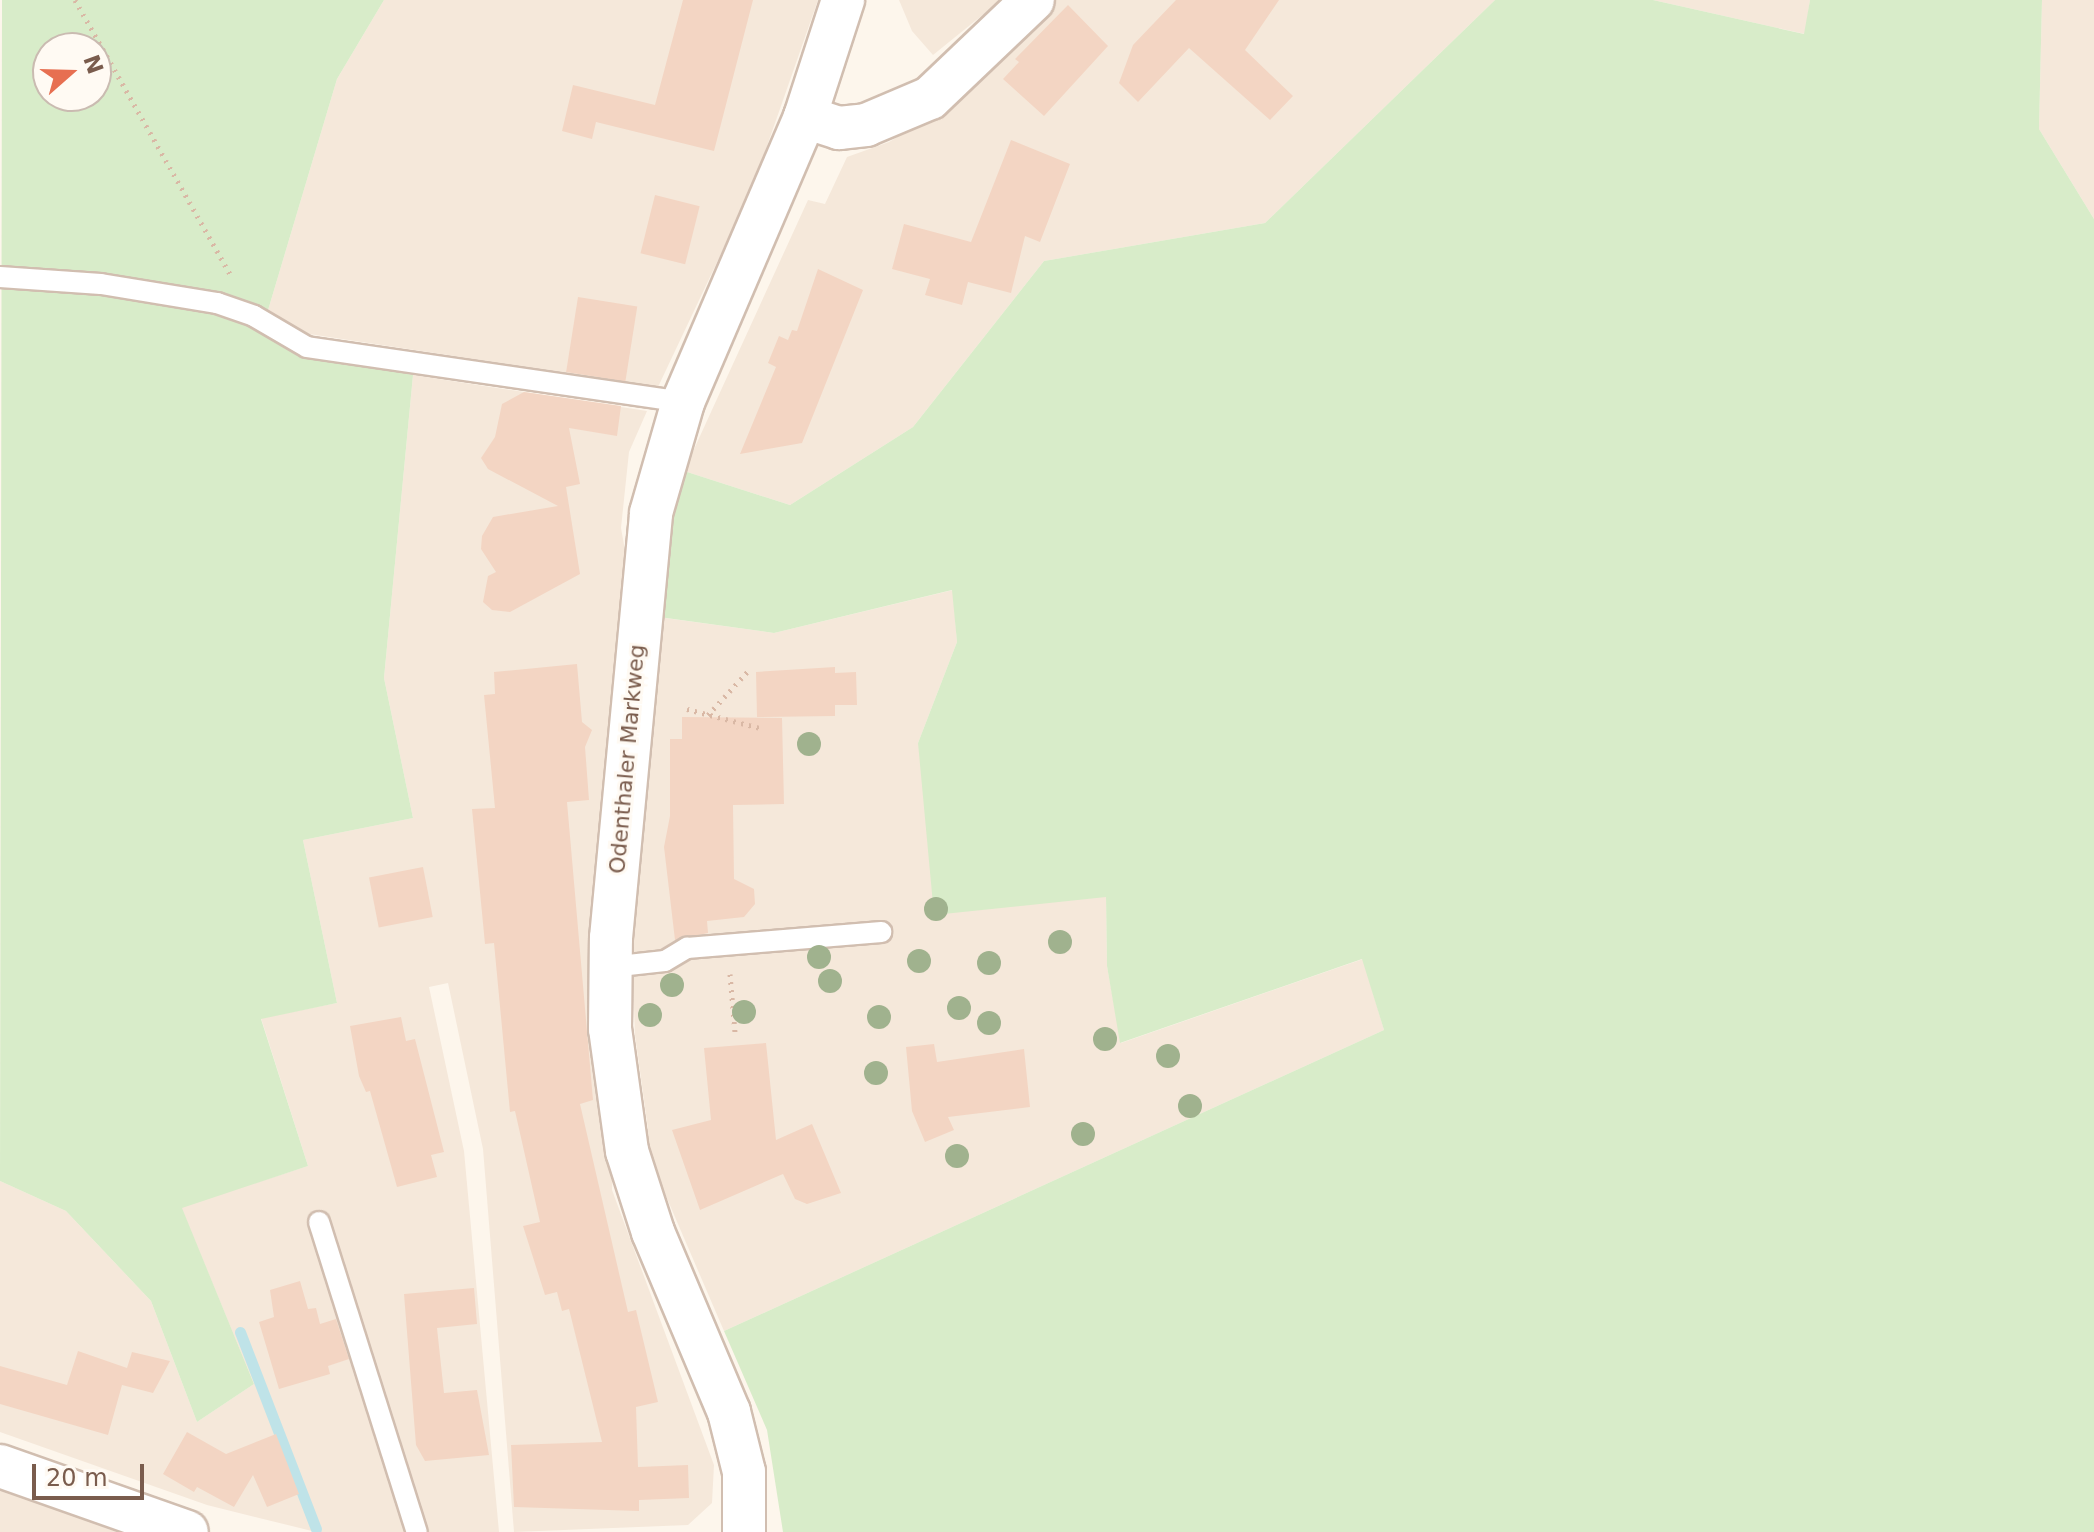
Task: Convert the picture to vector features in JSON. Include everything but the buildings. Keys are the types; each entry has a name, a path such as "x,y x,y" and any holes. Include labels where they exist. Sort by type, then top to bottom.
{"street":[{"name":"Odenthaler Markweg","path":"744,1532 744,1472 729,1412 653,1232 627,1151 610,1029 610,967 651,513 683,402 805,117 843,0"},
{"path":"805,117 839,128 866,125 930,98 1033,0"},
{"path":"0,1466 187,1532"}],"lane":[{"path":"0,277 101,284 217,303 254,316 307,347 683,402"},
{"path":"610,967 665,961 687,948 881,932"},
{"path":"319,1222 417,1532"}],"path":[{"path":"75,0 254,316"},
{"path":"708,715 749,670"},
{"path":"687,709 760,728"},
{"path":"728,945 735,1032"}],"shaded area":[{"path":"384,0 818,0 753,186 658,387 263,327 337,79"},
{"path":"899,0 1001,0 933,55 912,31"},
{"path":"1048,0 1495,0 1265,223 1044,261 913,427 790,505 684,471 808,200 825,204 847,157 889,142 931,117"},
{"path":"1653,0 1810,0 1805,34"},
{"path":"2042,0 2094,0 2094,219 2039,129"},
{"path":"413,375 647,411 629,452 621,528 628,567 612,1190 714,1465 712,1503 688,1525 514,1532 483,1149 448,983 429,987 464,1151 499,1532 316,1532 207,1505 0,1432 0,1181 66,1211 151,1301 197,1422 254,1384 181,1207 308,1166 261,1018 337,1003 303,840 413,818 384,678"},
{"path":"953,590 957,642 918,743 1106,897 1107,966 1121,1043 1363,959 1384,1030 724,1331 638,1131 648,1129 635,1035 632,949 658,617 774,633"},
{"path":"0,1490 59,1510 117,1532 0,1532"}],"green space":[{"path":"2,0 384,0 337,79 263,327 241,323 292,350 413,375 384,678 413,818 303,840 337,1003 261,1019 308,1166 182,1208 254,1384 197,1422 151,1301 66,1211 0,1181"},
{"path":"1495,0 1653,0 1804,34 1810,0 2042,0 2039,129 2094,219 2094,1532 783,1532 767,1430 724,1331 1384,1030 1362,959 1120,1043 1107,966 1106,897 934,915 918,743 957,642 952,590 774,633 659,617 666,546 684,471 790,505 913,427 1044,261 1265,223"}],"waterway":[{"path":"240,1332 316,1529"}]}
